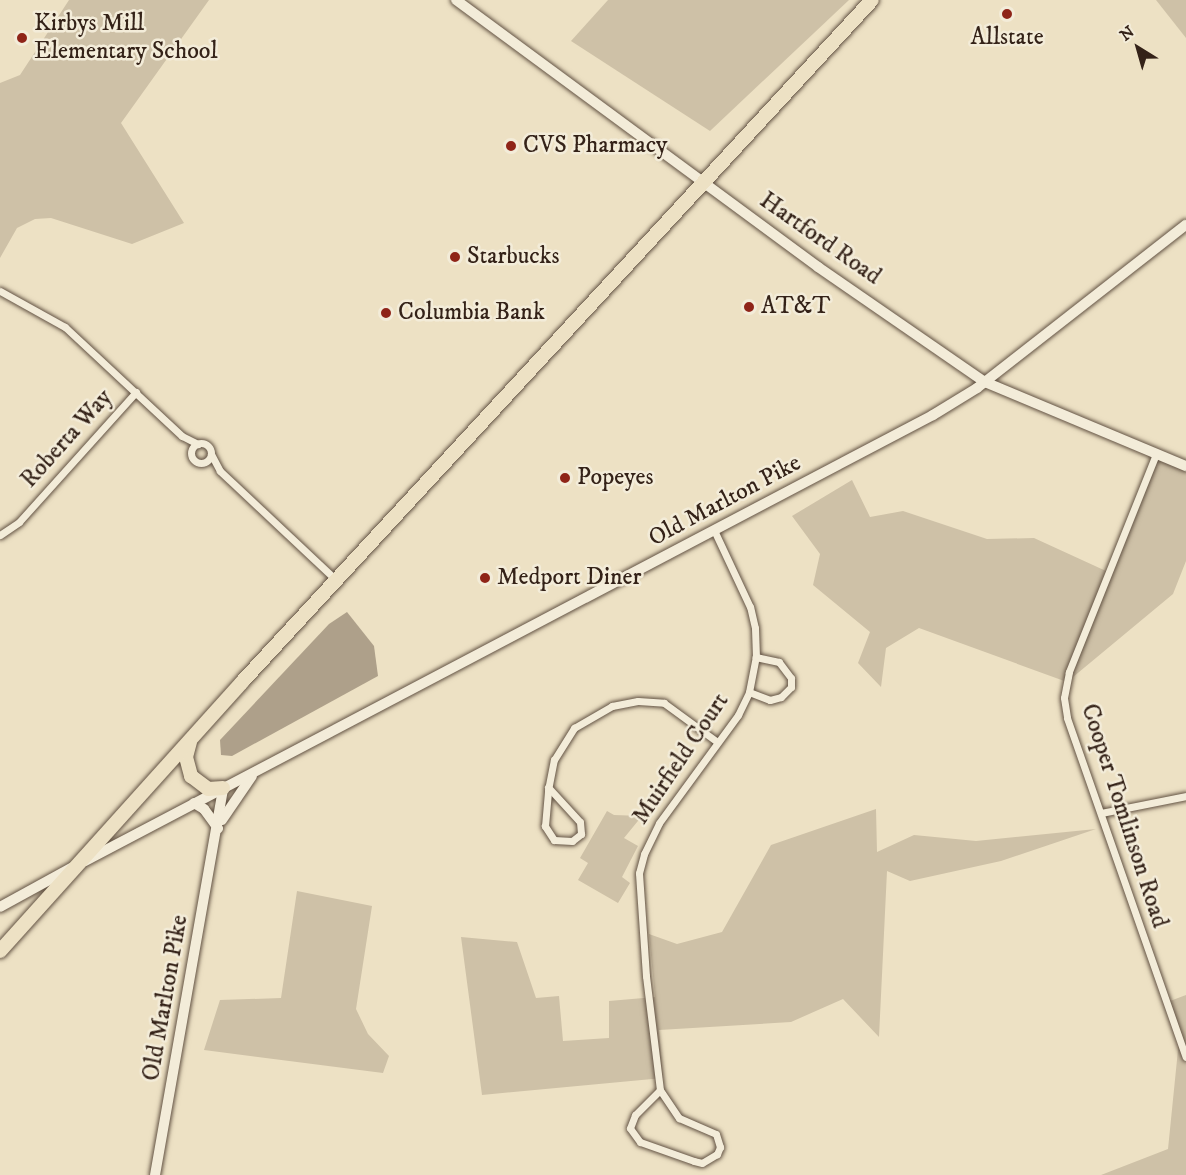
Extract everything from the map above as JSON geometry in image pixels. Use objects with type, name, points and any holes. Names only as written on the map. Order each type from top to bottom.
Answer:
[{"type":"highway","points":[[0,951],[74,866],[872,0]]},
{"type":"highway","points":[[193,738],[186,757],[191,776],[208,789],[223,788]]},
{"type":"street","name":"Hartford Road","points":[[456,0],[705,181],[818,267],[985,382],[1186,466]]},
{"type":"street","name":"Old Marlton Pike","points":[[0,907],[933,415],[985,382],[1186,225]]},
{"type":"street","points":[[0,291],[65,327],[182,436],[198,444],[206,445],[220,471]]},
{"type":"street","name":"Roberta Way","points":[[0,535],[19,522],[136,392]]},
{"type":"street","points":[[182,436],[194,460],[220,471],[337,581]]},
{"type":"street","points":[[191,453],[198,444]]},
{"type":"street","points":[[204,463],[211,454]]},
{"type":"street","name":"Cooper Tomlinson Road","points":[[1156,454],[1065,685],[1067,718],[1186,1057]]},
{"type":"street","name":"Muirfield Court","points":[[660,1090],[631,1122],[635,1137],[702,1163],[717,1154],[720,1147],[716,1134],[679,1118],[660,1090],[646,976],[639,873],[651,837],[716,741],[738,715],[749,692],[756,657],[750,607],[714,530]]},
{"type":"street","points":[[749,692],[770,700],[781,698],[791,687],[787,669],[779,662],[756,657]]},
{"type":"street","points":[[548,787],[580,822],[581,834],[572,841],[561,842],[549,835],[545,826],[548,787],[562,743],[583,721],[612,706],[638,701],[664,704],[716,741]]},
{"type":"street","points":[[218,829],[236,796],[261,768]]},
{"type":"street","points":[[218,829],[223,788]]},
{"type":"street","points":[[1101,813],[1186,796]]},
{"type":"street","points":[[194,803],[213,818],[218,829]]},
{"type":"street","name":"Old Marlton Pike","points":[[155,1175],[218,829]]},
{"type":"shaded area","points":[[69,0],[209,0],[121,123],[184,223],[132,244],[51,218],[35,219],[17,228],[0,258],[0,83],[20,75]]},
{"type":"shaded area","points":[[608,0],[849,0],[710,131],[571,41]]},
{"type":"shaded area","points":[[1156,0],[1186,0],[1186,38]]},
{"type":"shaded area","points":[[1159,458],[1186,470],[1186,561],[1173,594],[1067,682],[919,628],[886,648],[881,687],[858,663],[870,632],[813,585],[820,554],[792,516],[852,480],[870,517],[903,511],[987,539],[1034,538],[1106,571]]},
{"type":"shaded area","points":[[347,612],[374,646],[378,676],[232,756],[221,755],[220,740],[329,624]]},
{"type":"shaded area","points":[[876,809],[877,852],[914,835],[976,841],[1096,829],[1001,861],[910,881],[887,871],[879,1037],[843,999],[791,1022],[659,1030],[663,1078],[482,1095],[461,937],[517,942],[536,998],[559,996],[563,1041],[609,1038],[609,1001],[655,997],[649,934],[677,944],[722,932],[771,845]]},
{"type":"shaded area","points":[[607,811],[614,815],[642,816],[624,838],[638,846],[622,877],[630,883],[618,903],[578,880],[588,863],[580,858]]},
{"type":"shaded area","points":[[297,891],[372,906],[356,1009],[368,1034],[389,1056],[383,1073],[204,1050],[220,1000],[281,998]]},
{"type":"shaded area","points":[[1186,995],[1186,1175],[1101,1175],[1168,1149],[1180,1030],[1170,1001]]},
{"type":"place","name":"Allstate","points":[[1007,14]]},
{"type":"place","name":"Kirbys Mill Elementary School","points":[[22,38]]},
{"type":"place","name":"CVS Pharmacy","points":[[511,146]]},
{"type":"place","name":"Starbucks","points":[[455,257]]},
{"type":"place","name":"AT&T","points":[[749,307]]},
{"type":"place","name":"Columbia Bank","points":[[386,313]]},
{"type":"place","name":"Popeyes","points":[[565,478]]},
{"type":"place","name":"Medport Diner","points":[[485,578]]}]
